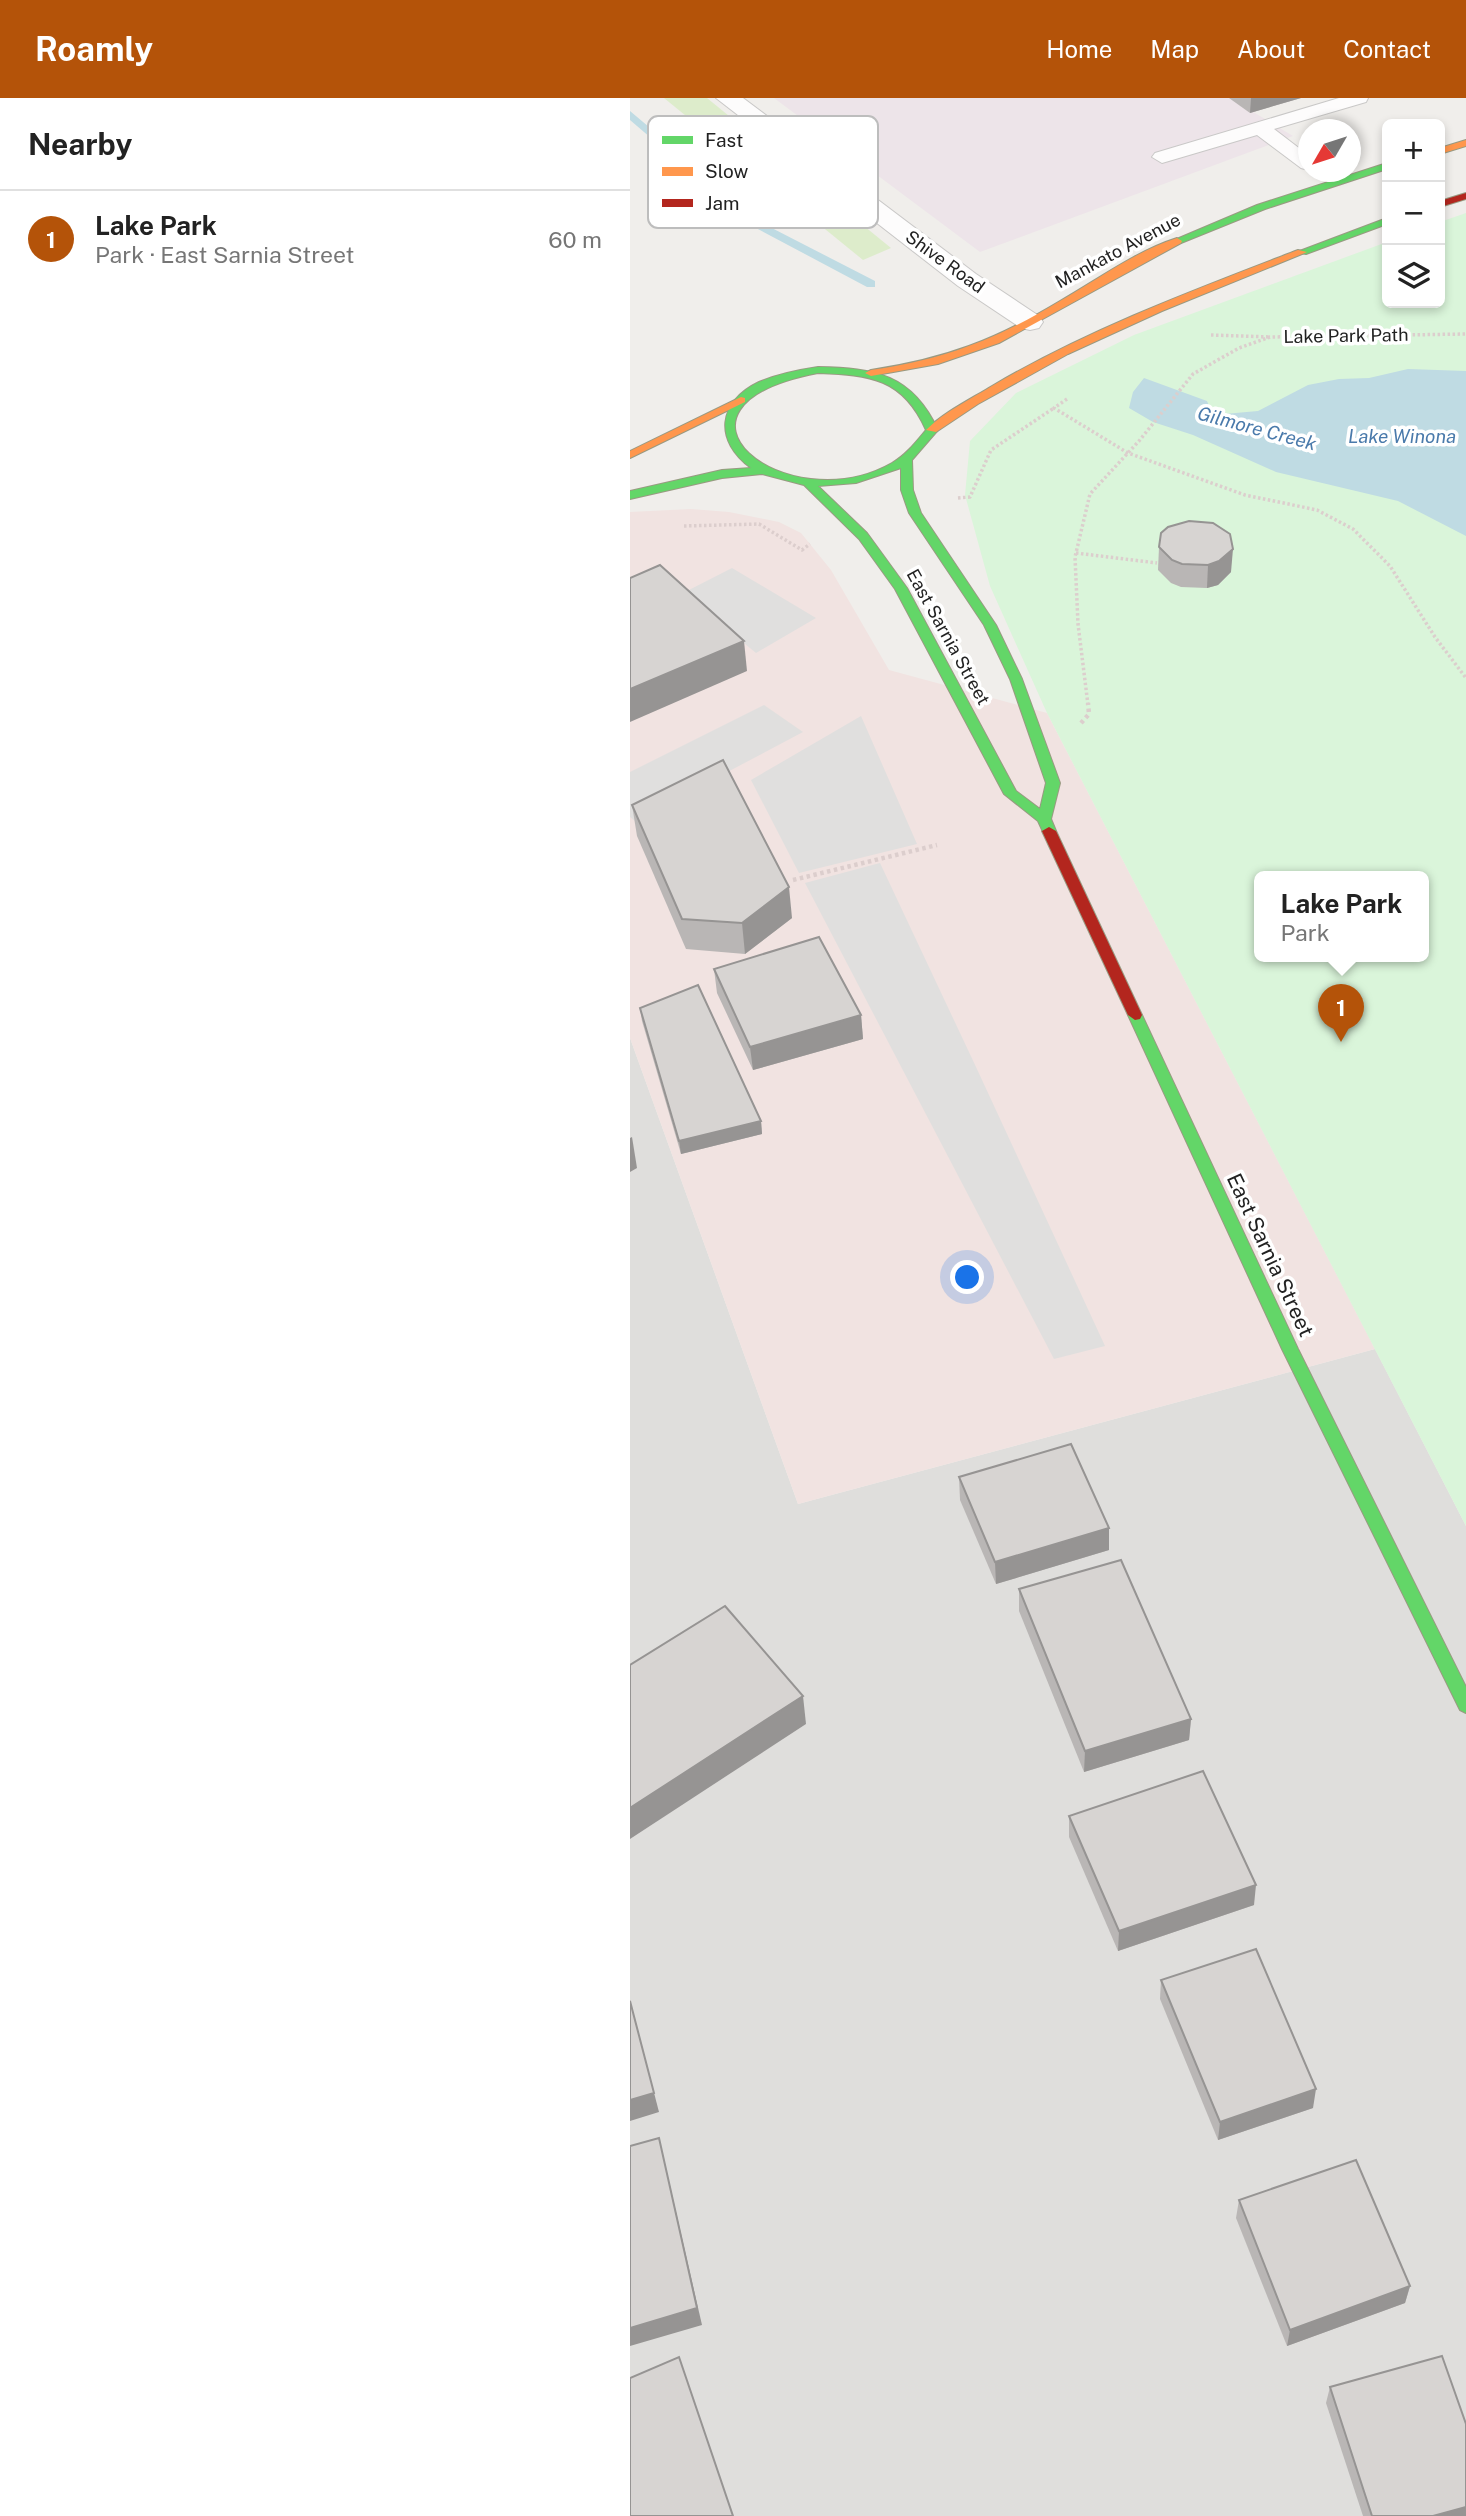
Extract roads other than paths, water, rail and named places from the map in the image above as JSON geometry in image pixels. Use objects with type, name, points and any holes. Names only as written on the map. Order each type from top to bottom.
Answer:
[{"type":"main road","points":[[1445,149],[1466,143]]},
{"type":"main road","name":"Mankato Avenue","points":[[1361,171],[1382,167]]},
{"type":"main road","name":"Mankato Avenue","points":[[630,454],[741,400],[771,381],[793,374],[831,370],[872,373],[934,362],[995,342],[1135,260],[1315,182]]},
{"type":"main road","points":[[1445,202],[1466,196]]},
{"type":"main road","points":[[741,400],[732,415],[730,436],[744,457],[765,470],[807,481],[861,479],[886,472],[906,461],[923,446],[932,430],[989,390],[1045,360],[1291,255],[1382,223]]},
{"type":"main road","name":"Mankato Avenue","points":[[872,373],[896,383],[916,396],[928,413],[932,430]]},
{"type":"main road","name":"East Sarnia Street","points":[[906,461],[907,490],[915,513],[990,625],[1016,679],[1054,783],[1044,819]]},
{"type":"main road","points":[[630,495],[722,474],[765,470]]},
{"type":"main road","name":"East Sarnia Street","points":[[807,481],[863,536],[901,587],[1011,794],[1044,819],[1290,1349],[1466,1705]]},
{"type":"street","name":"Shive Road","points":[[728,98],[752,116]]},
{"type":"street","name":"Shive Road","points":[[878,212],[967,280],[1030,322]]},
{"type":"lane","points":[[1162,157],[1359,98]]},
{"type":"lane","points":[[1260,128],[1298,156]]},
{"type":"water","name":"Lake Winona","points":[[1408,369],[1466,371],[1466,536],[1398,501],[1276,472],[1193,435],[1153,422],[1129,408],[1133,392],[1144,378],[1207,401],[1213,415],[1258,411],[1308,385],[1339,379],[1369,378]]},
{"type":"waterway","name":"Gilmore Creek","points":[[630,114],[648,130]]},
{"type":"waterway","name":"Gilmore Creek","points":[[764,228],[871,284]]},
{"type":"place","name":"Lake Park","points":[[1341,1042]]}]
